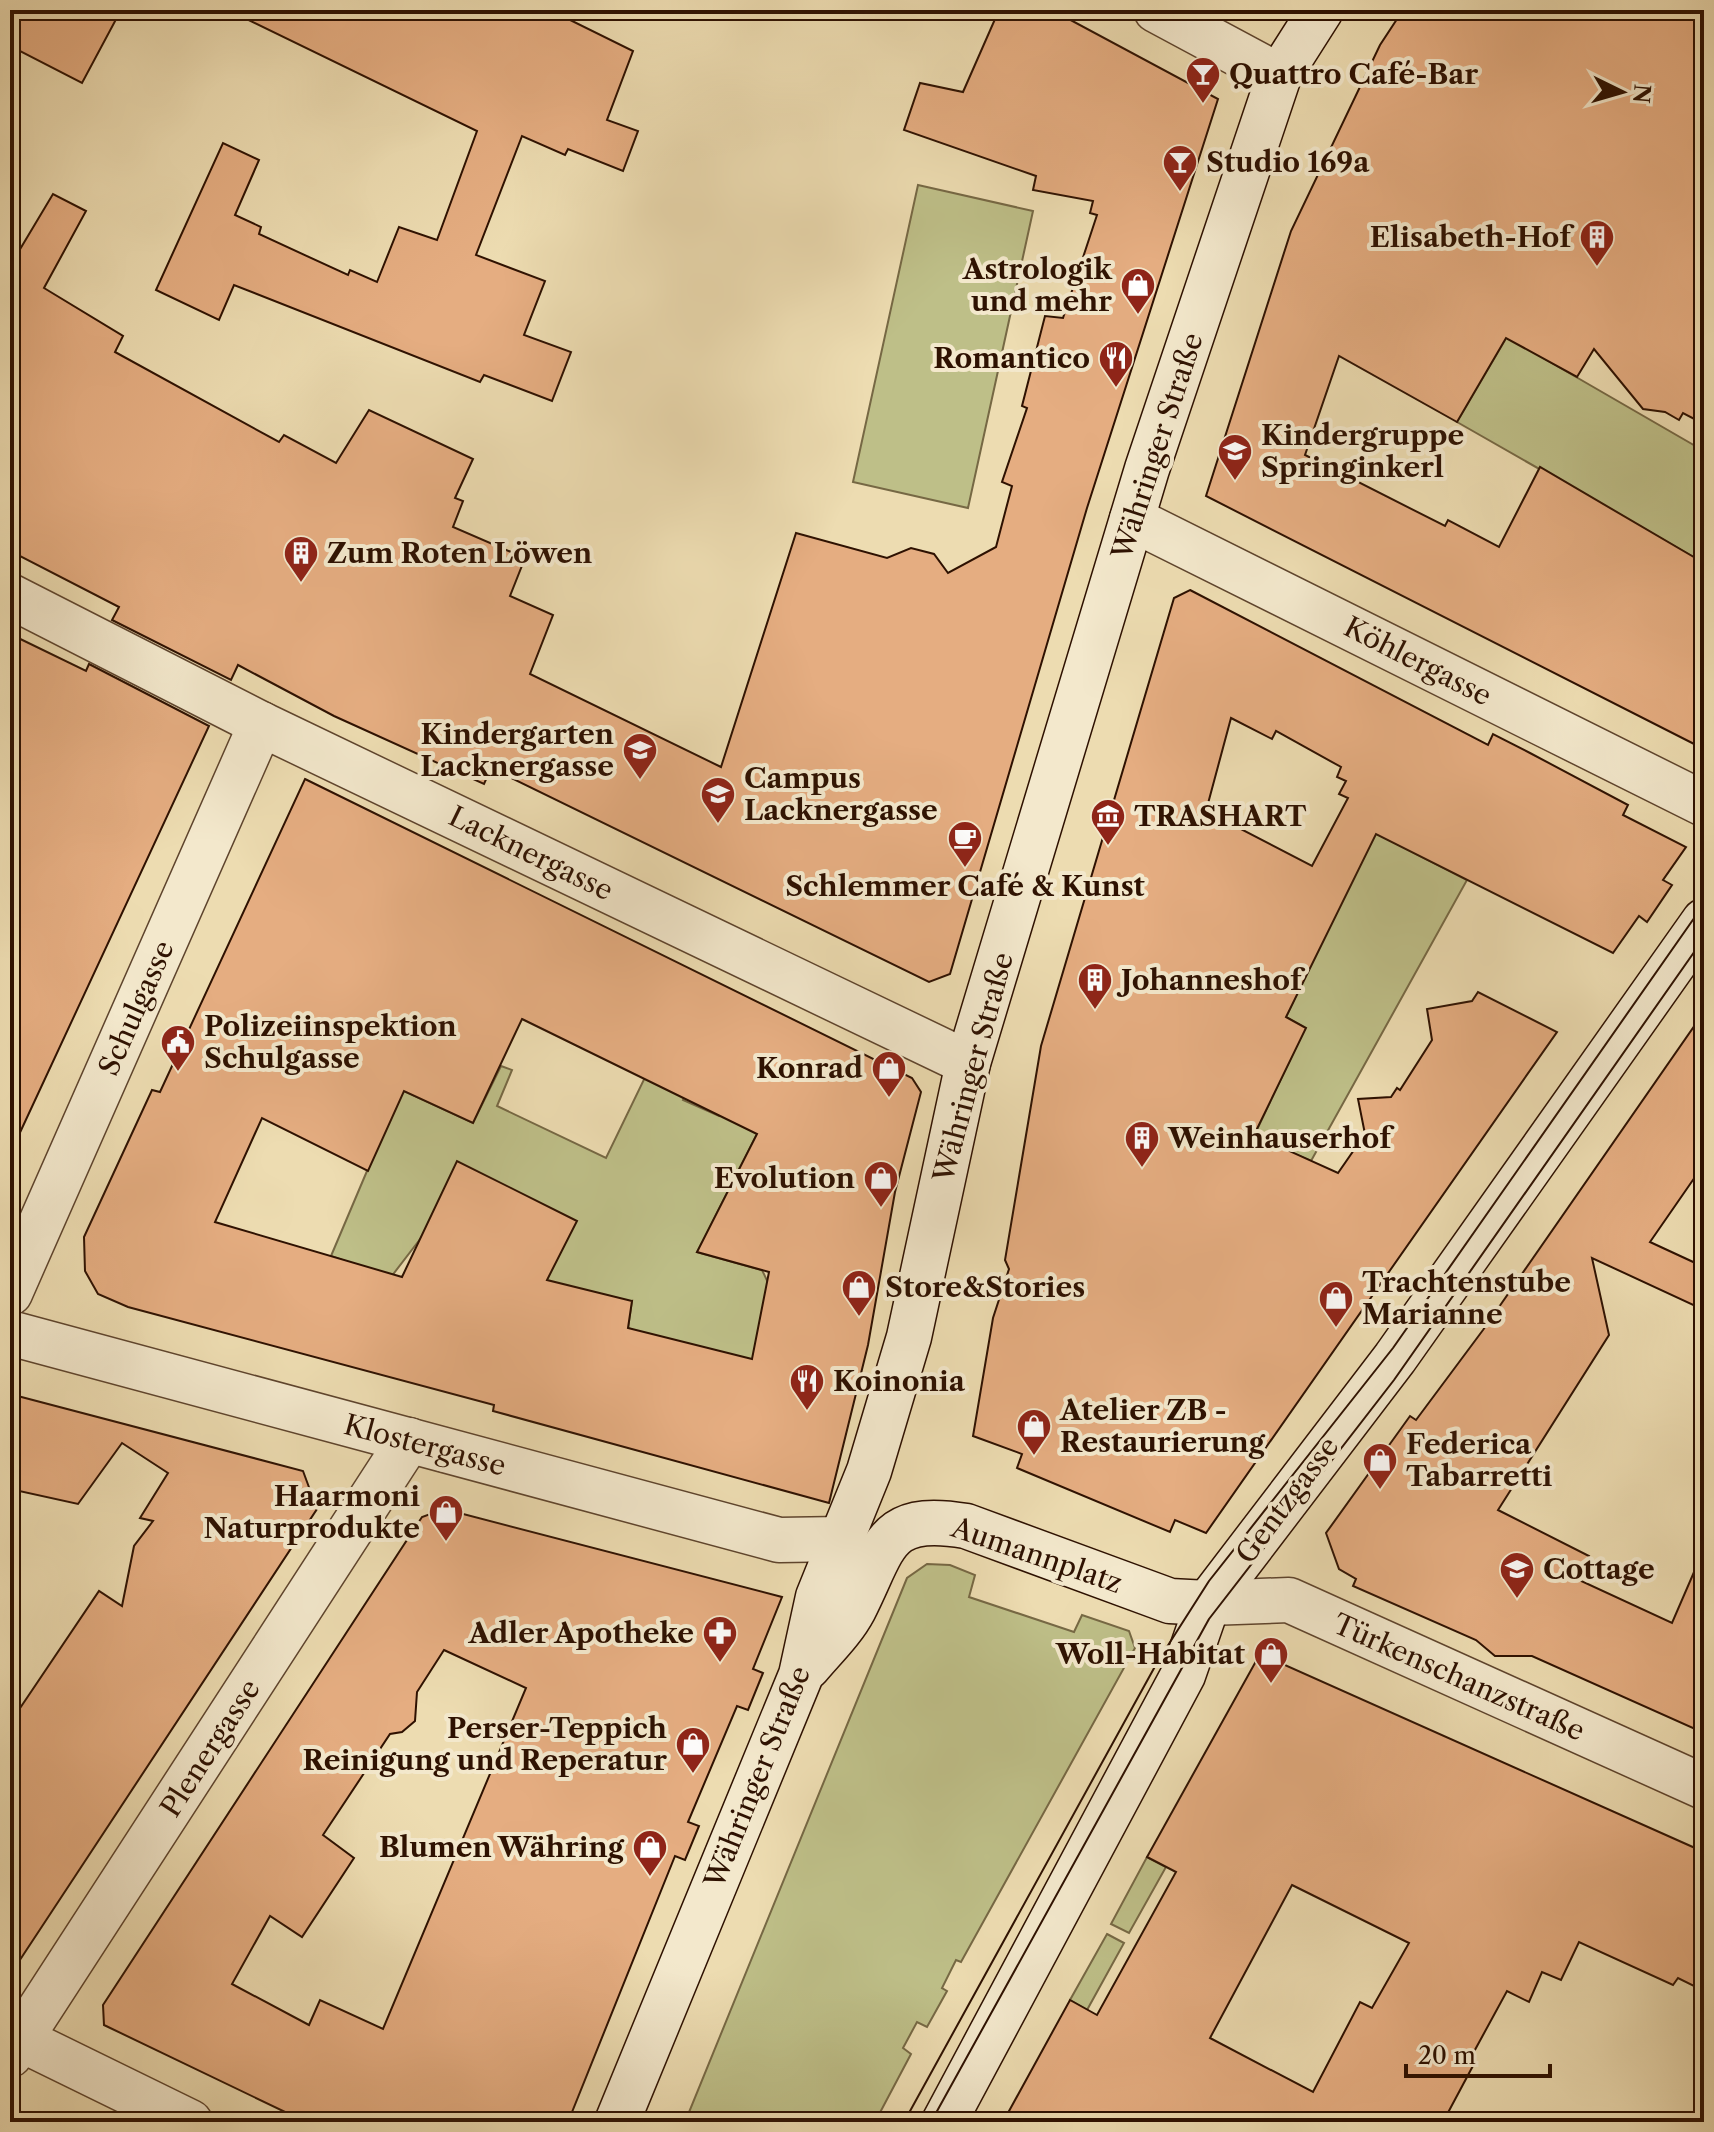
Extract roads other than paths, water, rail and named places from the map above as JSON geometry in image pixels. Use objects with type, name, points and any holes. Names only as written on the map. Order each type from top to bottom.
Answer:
[{"type":"street","points":[[1156,10],[1279,76]]},
{"type":"street","name":"Währinger Straße","points":[[617,2122],[801,1675],[818,1597],[869,1471],[909,1337],[968,1063],[1132,519],[1279,76],[1321,10]]},
{"type":"street","name":"Köhlergasse","points":[[1132,519],[1704,804]]},
{"type":"street","name":"Lacknergasse","points":[[10,596],[261,724],[968,1063]]},
{"type":"street","name":"Schulgasse","points":[[10,1293],[261,724]]},
{"type":"street","name":"Gentzgasse","points":[[944,2122],[1177,1688],[1208,1603],[1395,1358],[1704,921]]},
{"type":"street","name":"Klostergasse","points":[[10,1333],[779,1540],[842,1539]]},
{"type":"street","name":"Plenergasse","points":[[13,2042],[409,1440]]},
{"type":"street","name":"Aumannplatz","points":[[801,1675],[852,1612],[877,1557],[896,1532],[917,1522],[936,1521],[966,1526],[1170,1601],[1208,1603]]},
{"type":"street","name":"Türkenschanzstraße","points":[[1208,1603],[1289,1600],[1704,1787]]},
{"type":"street","points":[[13,2042],[190,2122]]},
{"type":"tram line","points":[[904,2122],[1158,1661],[1209,1581],[1393,1348],[1704,904]]},
{"type":"tram line","points":[[931,2122],[1209,1619],[1394,1380],[1704,938]]},
{"type":"place","name":"Quattro Café-Bar","points":[[1203,105]]},
{"type":"place","name":"Studio 169a","points":[[1180,193]]},
{"type":"place","name":"Elisabeth-Hof","points":[[1597,268]]},
{"type":"place","name":"Astrologik und mehr","points":[[1138,316]]},
{"type":"place","name":"Romantico","points":[[1116,389]]},
{"type":"place","name":"Kindergruppe Springinkerl","points":[[1235,482]]},
{"type":"place","name":"Zum Roten Löwen","points":[[301,584]]},
{"type":"place","name":"Kindergarten Lacknergasse","points":[[640,781]]},
{"type":"place","name":"Campus Lacknergasse","points":[[718,825]]},
{"type":"place","name":"TRASHART","points":[[1108,847]]},
{"type":"place","name":"Schlemmer Café & Kunst","points":[[965,869]]},
{"type":"place","name":"Johanneshof","points":[[1095,1011]]},
{"type":"place","name":"Polizeiinspektion Schulgasse","points":[[178,1073]]},
{"type":"place","name":"Konrad","points":[[889,1099]]},
{"type":"place","name":"Weinhauserhof","points":[[1142,1169]]},
{"type":"place","name":"Evolution","points":[[881,1209]]},
{"type":"place","name":"Store&Stories","points":[[859,1318]]},
{"type":"place","name":"Trachtenstube Marianne","points":[[1336,1329]]},
{"type":"place","name":"Koinonia","points":[[807,1412]]},
{"type":"place","name":"Atelier ZB - Restaurierung","points":[[1034,1457]]},
{"type":"place","name":"Federica Tabarretti","points":[[1380,1491]]},
{"type":"place","name":"Haarmoni Naturprodukte","points":[[446,1543]]},
{"type":"place","name":"Cottage","points":[[1517,1600]]},
{"type":"place","name":"Adler Apotheke","points":[[720,1664]]},
{"type":"place","name":"Woll-Habitat","points":[[1271,1685]]},
{"type":"place","name":"Perser-Teppich Reinigung und Reperatur","points":[[693,1775]]},
{"type":"place","name":"Blumen Währing","points":[[650,1878]]}]
